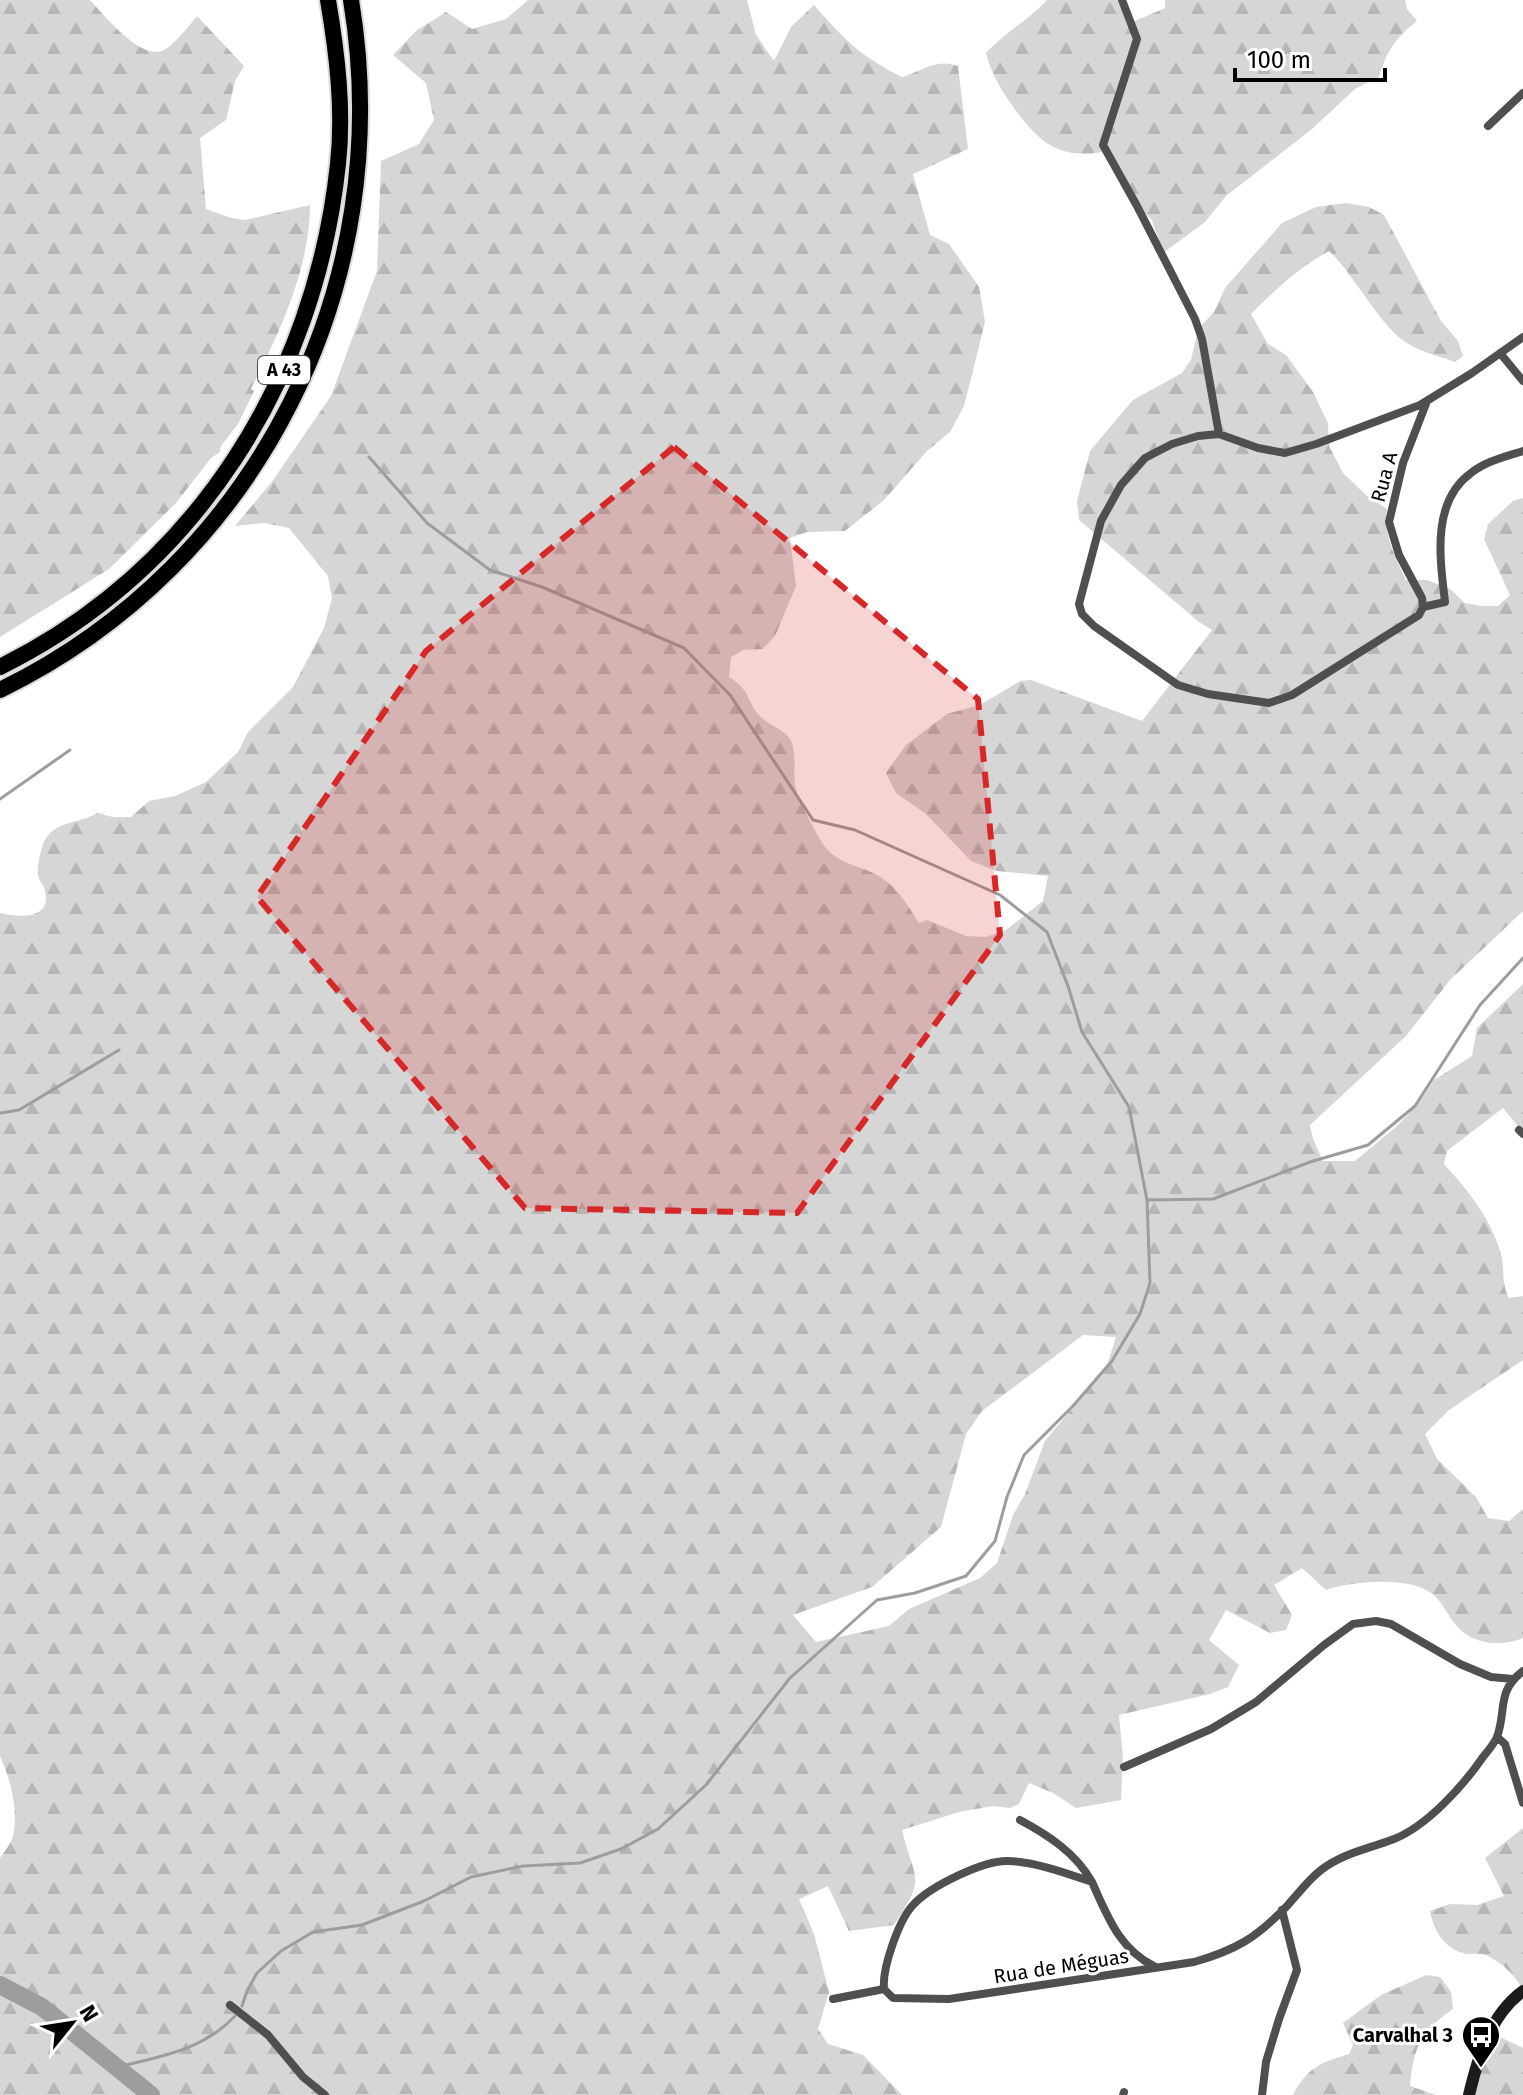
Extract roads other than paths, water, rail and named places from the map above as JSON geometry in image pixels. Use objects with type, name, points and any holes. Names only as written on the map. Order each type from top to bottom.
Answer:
[{"type":"highway","name":"A 43","points":[[0,667],[61,632],[128,582],[165,548],[217,485],[245,444],[281,379],[307,313],[324,252],[338,162],[340,115],[335,41],[328,0]]},
{"type":"highway","name":"A 43","points":[[0,690],[31,675],[124,611],[179,562],[235,496],[263,453],[298,387],[326,321],[345,258],[358,164],[357,37],[351,0]]},
{"type":"street","points":[[1122,0],[1137,39],[1103,145],[1195,319],[1202,339],[1219,434]]},
{"type":"street","points":[[1488,126],[1523,93]]},
{"type":"street","points":[[1523,337],[1428,400],[1377,422],[1285,453],[1258,448],[1219,434],[1198,436],[1172,444],[1145,458],[1121,485],[1101,521],[1079,604],[1082,614],[1094,626],[1178,685],[1208,694],[1269,703],[1292,695],[1419,615],[1423,607],[1445,602],[1440,537],[1452,493],[1469,474],[1492,461],[1523,451]]},
{"type":"street","points":[[1500,353],[1523,381]]},
{"type":"street","name":"Rua A","points":[[1423,607],[1422,598],[1399,555],[1389,522],[1403,463],[1428,400]]},
{"type":"street","points":[[1124,1767],[1211,1729],[1256,1702],[1353,1624],[1376,1621],[1391,1624],[1470,1668],[1491,1677],[1513,1679]]},
{"type":"street","points":[[1523,1671],[1504,1692],[1497,1737],[1505,1744],[1523,1803]]},
{"type":"street","name":"Rua de Méguas","points":[[833,1999],[884,1989],[893,1998],[949,1999],[1194,1962],[1228,1952],[1249,1940],[1319,1871],[1339,1858],[1394,1839],[1418,1827],[1482,1759],[1497,1737]]},
{"type":"street","points":[[1020,1820],[1084,1866],[1114,1930],[1127,1948],[1156,1968]]},
{"type":"street","points":[[884,1989],[883,1978],[888,1959],[913,1904],[960,1875],[1006,1861],[1070,1874],[1092,1882]]},
{"type":"street","points":[[1262,2095],[1270,2048],[1297,1970],[1282,1910]]},
{"type":"street","points":[[1469,2095],[1481,2049],[1511,1999],[1523,1991]]},
{"type":"street","points":[[230,2005],[268,2035],[303,2077],[325,2095]]},
{"type":"waterway","points":[[369,457],[427,523],[490,570],[542,587],[684,648],[730,695],[813,820],[855,830],[1000,895],[1047,932],[1082,1032],[1129,1107],[1147,1200]]},
{"type":"waterway","points":[[0,799],[70,750]]},
{"type":"waterway","points":[[242,2006],[257,1973],[281,1951],[313,1932],[362,1925],[424,1901],[471,1877],[523,1866],[580,1863],[621,1849],[658,1829],[706,1785],[790,1678],[877,1600],[915,1593],[966,1576],[995,1541],[1007,1497],[1024,1455],[1112,1361],[1140,1314],[1150,1283],[1147,1200],[1213,1199],[1310,1162],[1368,1145],[1415,1106],[1480,1005],[1523,958]]},
{"type":"waterway","points":[[0,1113],[19,1110],[119,1050]]},
{"type":"waterway","points":[[0,1985],[42,2007],[151,2095]]},
{"type":"waterway","points":[[118,2067],[196,2044],[223,2028],[235,2016]]},
{"type":"place","name":"Carvalhal 3","points":[[1481,2069]]}]
